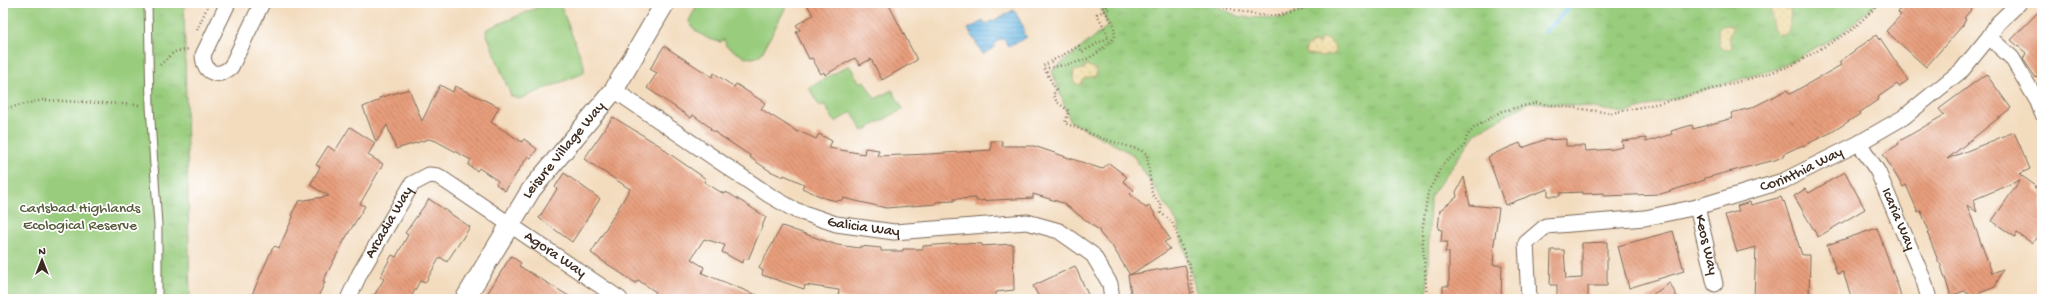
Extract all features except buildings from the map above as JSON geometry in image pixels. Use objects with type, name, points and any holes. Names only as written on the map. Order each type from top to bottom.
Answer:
[{"type":"street","points":[[228,3],[203,55],[204,63],[208,70],[216,74],[224,73],[231,67],[262,3]]},
{"type":"street","name":"Leisure Village Way","points":[[465,299],[509,225],[532,190],[614,90],[665,3]]},
{"type":"street","name":"Corinthia Way","points":[[1529,299],[1526,243],[1546,226],[1645,218],[1697,207],[1783,181],[1859,143],[1904,117],[1962,70],[1989,37],[1997,24],[2019,3]]},
{"type":"street","points":[[1989,37],[2012,58],[2038,102],[2042,113]]},
{"type":"street","name":"Galicia Way","points":[[614,90],[769,195],[794,210],[836,224],[894,232],[1027,222],[1059,231],[1093,255],[1110,284],[1112,299]]},
{"type":"street","name":"Icaria Way","points":[[1859,143],[1878,172],[1924,281],[1929,299]]},
{"type":"street","name":"Arcadia Way","points":[[348,299],[360,273],[412,184],[429,175],[438,176],[509,225]]},
{"type":"street","name":"Keos Way","points":[[1697,207],[1715,284]]},
{"type":"street","name":"Agora Way","points":[[509,225],[620,299]]},
{"type":"lane","points":[[148,3],[150,106],[158,225],[158,299]]},
{"type":"path","points":[[194,37],[209,3]]},
{"type":"path","points":[[1048,68],[1087,60],[1104,50],[1115,37],[1114,25],[1100,3]]},
{"type":"path","points":[[1104,3],[1109,9],[1097,14],[1110,37],[1082,52],[1079,46],[1043,66],[1056,90],[1053,95],[1057,102],[1069,110],[1065,123],[1104,139],[1140,150],[1147,154],[1152,194],[1161,205],[1161,213],[1172,222],[1190,268],[1194,299]]},
{"type":"path","points":[[1216,3],[1231,10],[1250,15],[1270,16],[1292,12],[1314,3]]},
{"type":"path","points":[[1427,299],[1422,232],[1428,192],[1442,164],[1464,147],[1467,136],[1474,128],[1502,111],[1536,103],[1612,113],[1665,102],[1763,76],[1791,66],[1829,44],[1852,29],[1880,3]]},
{"type":"path","points":[[150,74],[174,52],[188,50],[191,44]]},
{"type":"path","points":[[3,109],[43,100],[150,106]]},
{"type":"green space","name":"Carlsbad Highlands Ecological Reserve","points":[[3,3],[184,3],[190,299],[3,299]]},
{"type":"green space","name":"Carlsbad Highlands Ecological Reserve","points":[[3,3],[148,3],[158,299],[3,299]]},
{"type":"green space","points":[[548,3],[559,3],[584,65],[584,73],[519,99],[511,96],[486,32],[487,29]]},
{"type":"green space","points":[[698,3],[788,3],[762,53],[753,58],[749,58],[726,46],[724,39],[721,42],[712,40],[694,29],[689,21]]},
{"type":"green space","points":[[1099,3],[1210,3],[1240,17],[1283,18],[1320,3],[1877,3],[1839,35],[1779,68],[1625,113],[1580,106],[1529,102],[1476,133],[1430,197],[1427,299],[1198,299],[1177,222],[1132,154],[1070,121],[1052,71],[1108,26]]},
{"type":"green space","points":[[849,65],[860,83],[864,81],[875,99],[892,90],[903,109],[863,131],[852,112],[835,122],[824,104],[820,107],[809,88]]},
{"type":"sand","points":[[1778,5],[1787,7],[1791,12],[1789,29],[1786,34],[1778,34],[1773,29],[1771,10]]},
{"type":"sand","points":[[1729,25],[1733,28],[1729,36],[1732,46],[1730,49],[1724,50],[1719,46],[1718,31],[1721,26]]},
{"type":"sand","points":[[1320,39],[1328,39],[1335,47],[1335,54],[1320,57],[1307,54],[1305,51],[1307,46],[1314,42],[1319,44]]},
{"type":"sand","points":[[1086,65],[1096,69],[1096,76],[1085,78],[1080,85],[1074,83],[1073,71],[1084,69]]},
{"type":"water","points":[[1014,10],[1024,28],[1023,33],[1027,37],[1009,47],[1005,40],[1001,39],[994,44],[995,47],[983,54],[968,29],[983,21],[984,24],[987,24]]},
{"type":"waterway","points":[[1545,32],[1565,12],[1571,3]]}]
